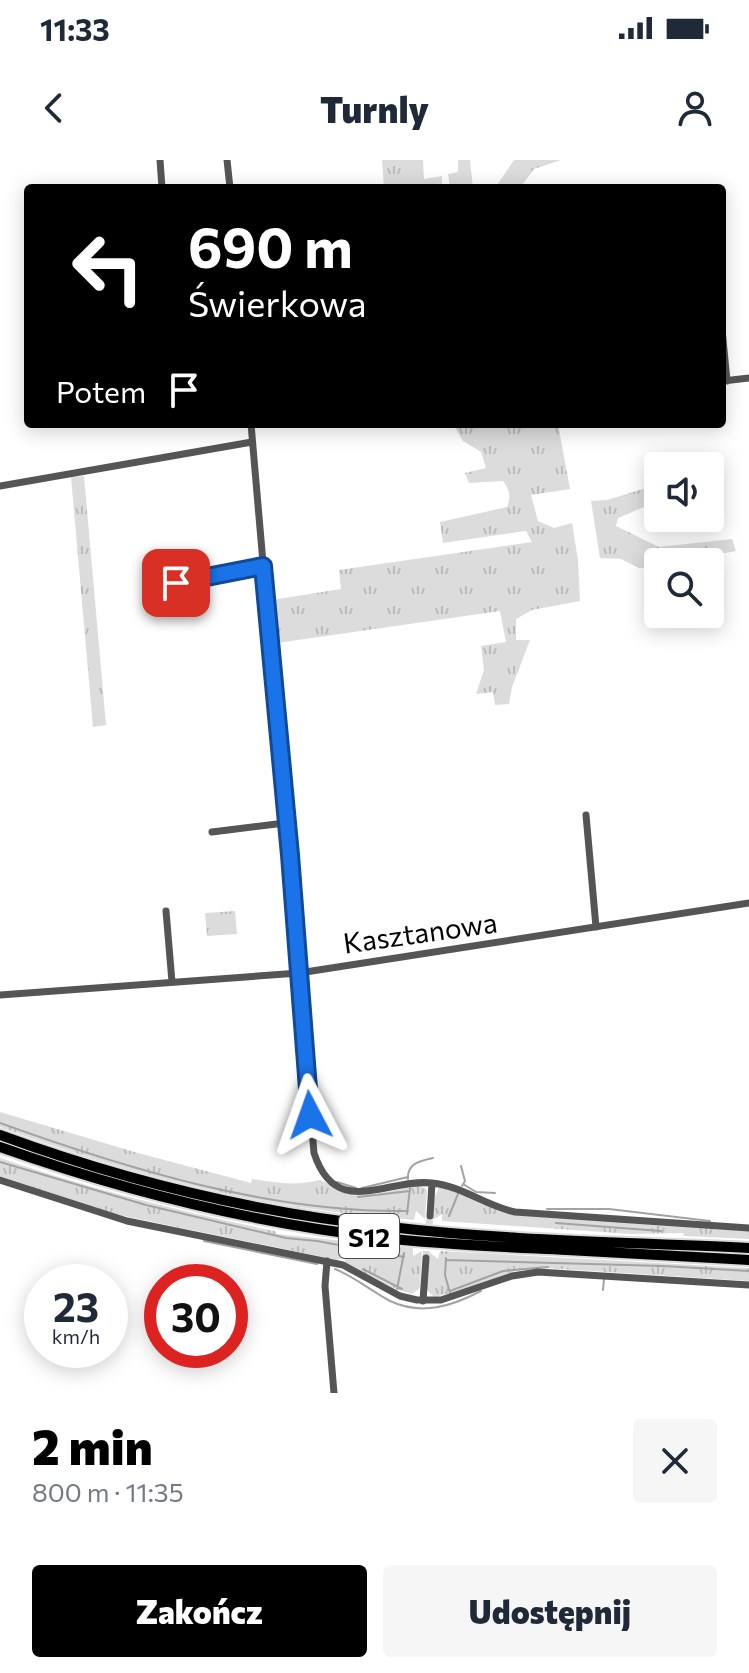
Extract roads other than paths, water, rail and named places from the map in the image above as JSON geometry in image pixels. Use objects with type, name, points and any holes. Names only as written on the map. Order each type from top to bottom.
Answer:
[{"type":"highway","name":"S12","points":[[0,1135],[96,1167],[170,1187],[259,1207],[371,1225],[448,1233],[749,1248]]},
{"type":"highway","name":"S12","points":[[0,1147],[70,1171],[157,1195],[246,1216],[342,1232],[437,1243],[749,1260]]},
{"type":"street","points":[[160,160],[162,184]]},
{"type":"street","points":[[227,160],[230,184]]},
{"type":"street","points":[[726,381],[749,378]]},
{"type":"street","points":[[251,428],[312,1141],[317,1165],[341,1189],[358,1193],[416,1182],[432,1183],[453,1187],[490,1205],[515,1212],[749,1228]]},
{"type":"street","points":[[0,486],[252,442]]},
{"type":"street","points":[[176,583],[263,566]]},
{"type":"street","points":[[586,815],[596,927]]},
{"type":"street","points":[[212,832],[285,823]]},
{"type":"street","name":"Kasztanowa","points":[[0,995],[299,973],[749,903]]},
{"type":"street","points":[[166,911],[172,982]]},
{"type":"street","points":[[0,1180],[127,1221],[327,1261],[351,1268],[400,1296],[423,1301],[441,1300],[512,1276],[538,1272],[749,1285]]},
{"type":"street","points":[[430,1216],[432,1183]]},
{"type":"street","points":[[423,1301],[426,1258]]},
{"type":"street","points":[[327,1261],[325,1286],[334,1393]]},
{"type":"waterway","points":[[0,1123],[149,1172],[200,1185],[304,1205],[408,1211]]},
{"type":"waterway","points":[[408,1179],[412,1166],[433,1158]]},
{"type":"waterway","points":[[0,1162],[146,1205],[286,1238],[404,1257]]},
{"type":"waterway","points":[[461,1166],[465,1181],[462,1186]]},
{"type":"waterway","points":[[362,1188],[408,1177]]},
{"type":"waterway","points":[[337,1182],[356,1188]]},
{"type":"waterway","points":[[463,1184],[476,1192],[495,1193]]},
{"type":"waterway","points":[[407,1214],[410,1188]]},
{"type":"waterway","points":[[358,1197],[410,1191]]},
{"type":"waterway","points":[[449,1216],[458,1194]]},
{"type":"waterway","points":[[547,1209],[609,1209],[710,1221]]},
{"type":"waterway","points":[[556,1223],[661,1231]]},
{"type":"waterway","points":[[204,1241],[317,1264]]},
{"type":"waterway","points":[[397,1289],[404,1253]]},
{"type":"waterway","points":[[446,1258],[445,1275],[450,1293]]},
{"type":"waterway","points":[[446,1260],[749,1271]]},
{"type":"waterway","points":[[450,1291],[503,1271],[548,1267]]},
{"type":"waterway","points":[[335,1269],[390,1301],[414,1308],[448,1305],[481,1291]]},
{"type":"waterway","points":[[363,1269],[402,1289]]},
{"type":"waterway","points":[[603,1290],[604,1279]]},
{"type":"tunnel","points":[[426,1258],[430,1216]]}]
